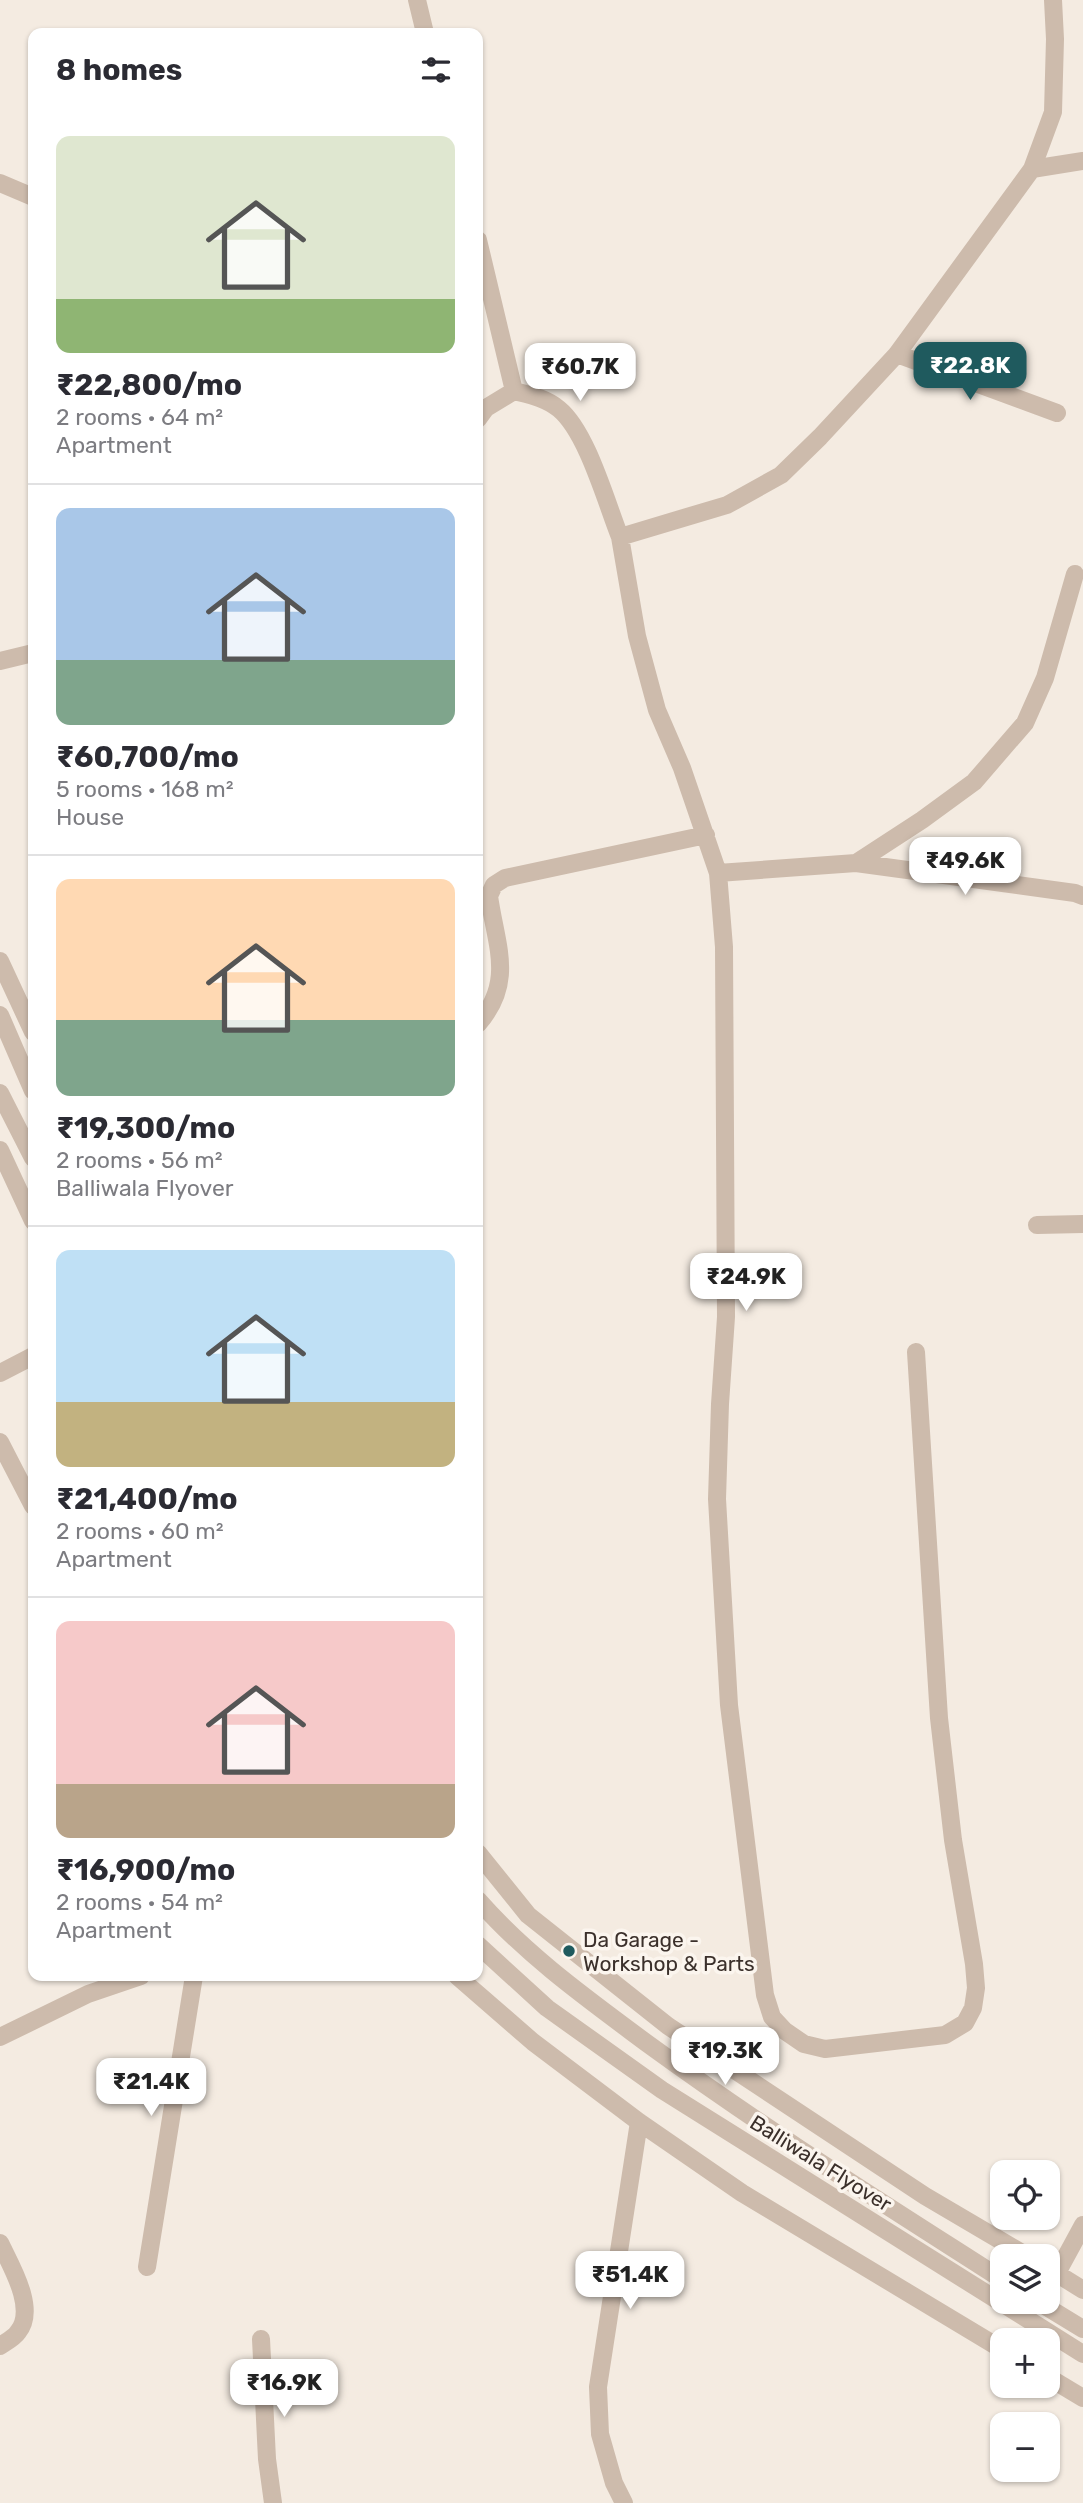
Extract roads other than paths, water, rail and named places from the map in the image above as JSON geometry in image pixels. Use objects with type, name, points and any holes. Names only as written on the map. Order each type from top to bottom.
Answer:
[{"type":"street","points":[[417,0],[424,28]]},
{"type":"street","points":[[620,537],[727,505],[781,475],[897,354],[1032,169],[1053,112],[1053,0]]},
{"type":"street","points":[[1032,169],[1083,161]]},
{"type":"street","points":[[0,183],[28,195]]},
{"type":"street","points":[[483,261],[514,391]]},
{"type":"street","points":[[897,354],[1057,413]]},
{"type":"street","points":[[483,412],[514,391],[538,396],[560,410],[580,434],[620,537],[637,636],[657,710],[682,768],[718,873],[724,947],[726,1317],[717,1499],[729,1705],[765,1995],[772,2017],[785,2031],[804,2044],[825,2049],[945,2035],[965,2023],[972,2008],[976,1988],[953,1840],[939,1718],[916,1352]]},
{"type":"street","points":[[856,863],[974,782],[1026,723],[1045,678],[1074,574]]},
{"type":"street","points":[[0,661],[28,654]]},
{"type":"street","points":[[483,1018],[499,992],[501,971],[489,896],[494,884],[505,878],[706,835]]},
{"type":"street","points":[[718,873],[856,863],[1075,893],[1083,897]]},
{"type":"street","points":[[0,961],[28,1021]]},
{"type":"street","points":[[0,1015],[28,1079]]},
{"type":"street","points":[[0,1093],[28,1148]]},
{"type":"street","points":[[0,1150],[28,1210]]},
{"type":"street","points":[[1037,1225],[1083,1224]]},
{"type":"street","points":[[0,1373],[28,1359]]},
{"type":"street","points":[[0,1442],[28,1496]]},
{"type":"street","points":[[483,1859],[528,1915],[668,2026],[925,2196],[1007,2244]]},
{"type":"street","name":"Balliwala Flyover","points":[[483,1906],[499,1925],[555,1973],[722,2097],[990,2272]]},
{"type":"street","name":"Balliwala Flyover","points":[[483,1950],[547,2008],[662,2090],[1083,2354]]},
{"type":"street","points":[[0,2037],[88,1994],[126,1981]]},
{"type":"street","points":[[147,2267],[193,1981]]},
{"type":"street","points":[[463,1981],[533,2042],[639,2122],[742,2193],[990,2342]]},
{"type":"street","points":[[624,2503],[614,2483],[600,2434],[598,2387],[639,2122]]},
{"type":"street","points":[[1060,2259],[1083,2225]]},
{"type":"street","points":[[0,2243],[24,2300],[25,2319],[18,2333],[0,2346]]},
{"type":"street","points":[[1060,2276],[1083,2290]]},
{"type":"street","points":[[1058,2314],[1083,2329]]},
{"type":"street","points":[[261,2339],[267,2459],[273,2503]]},
{"type":"street","points":[[1060,2384],[1083,2398]]},
{"type":"place","name":"Da Garage - Workshop & Parts","points":[[569,1951]]}]
